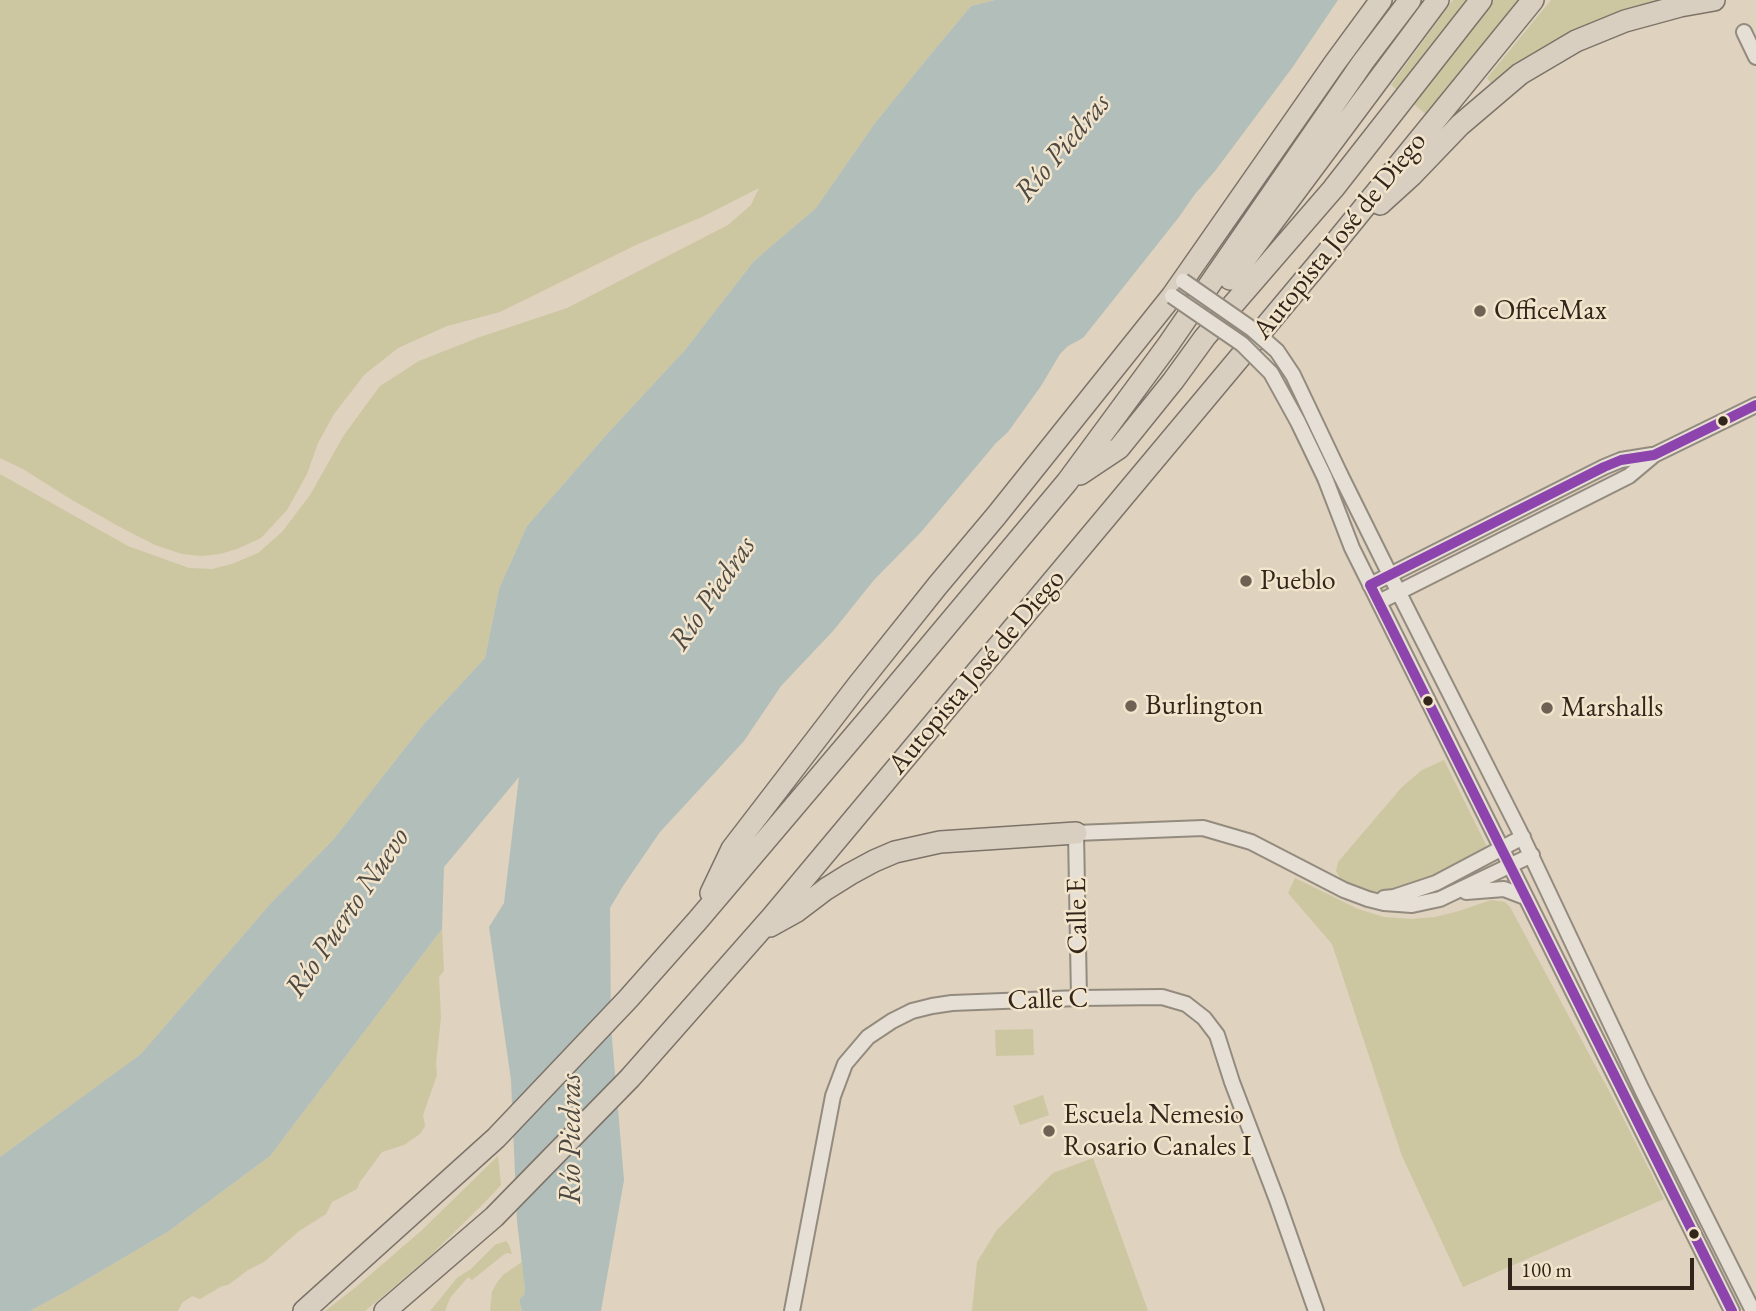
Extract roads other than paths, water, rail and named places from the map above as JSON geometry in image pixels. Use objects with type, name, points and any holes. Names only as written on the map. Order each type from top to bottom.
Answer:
[{"type":"highway","points":[[698,920],[732,849],[938,584],[1178,288],[1381,0]]},
{"type":"highway","name":"Autopista José de Diego","points":[[304,1311],[496,1138],[628,999],[698,920],[1067,482],[1168,345],[1363,62],[1410,0]]},
{"type":"highway","points":[[1168,345],[1226,284],[1438,0]]},
{"type":"highway","points":[[1067,482],[1119,448],[1205,337],[1333,189],[1481,0]]},
{"type":"highway","name":"Autopista José de Diego","points":[[386,1311],[494,1217],[630,1078],[759,932],[1327,253],[1533,0]]},
{"type":"highway","points":[[1327,253],[1412,175],[1460,125],[1520,74],[1576,41],[1625,22],[1680,6],[1714,0]]},
{"type":"highway","points":[[759,932],[797,911],[850,874],[895,852],[940,842],[1076,833]]},
{"type":"street","points":[[1744,32],[1756,57]]},
{"type":"street","points":[[1178,288],[1252,329],[1277,351],[1293,375],[1523,837],[1642,1090],[1753,1311]]},
{"type":"street","points":[[1178,288],[1271,373],[1298,422],[1370,585],[1732,1311]]},
{"type":"street","points":[[1379,602],[1529,524],[1629,476],[1654,455],[1756,405]]},
{"type":"street","points":[[1370,585],[1604,467],[1621,460],[1654,455]]},
{"type":"street","points":[[1076,833],[1203,828],[1251,842],[1368,900],[1412,905],[1440,899],[1531,855]]},
{"type":"street","name":"Calle E","points":[[1076,833],[1079,998]]},
{"type":"street","points":[[1368,900],[1394,897],[1436,883],[1523,837]]},
{"type":"street","points":[[1448,895],[1497,888],[1525,897]]},
{"type":"street","name":"Calle C","points":[[792,1311],[833,1096],[845,1064],[868,1037],[912,1011],[952,1003],[1162,997],[1186,1004],[1204,1018],[1217,1035],[1316,1311]]},
{"type":"water","points":[[995,0],[1338,0],[1292,68],[1215,171],[1083,338],[1060,354],[1008,432],[922,531],[874,580],[833,631],[781,686],[744,741],[660,832],[610,908],[611,1027],[624,1180],[601,1311],[522,1311],[519,1300],[525,1290],[517,1221],[511,1080],[489,927],[504,903],[519,777],[444,867],[442,929],[270,1156],[169,1231],[67,1291],[30,1311],[0,1311],[0,1157],[141,1054],[271,903],[333,840],[424,724],[485,658],[499,589],[527,526],[685,350],[754,261],[816,208],[875,123],[971,6]]},
{"type":"place","name":"OfficeMax","points":[[1480,311]]},
{"type":"place","name":"Pueblo","points":[[1246,581]]},
{"type":"place","name":"Burlington","points":[[1131,706]]},
{"type":"place","name":"Marshalls","points":[[1547,708]]},
{"type":"place","name":"Escuela Nemesio Rosario Canales I","points":[[1049,1131]]},
{"type":"water label","name":"Río Piedras","points":[[1063,148]]},
{"type":"water label","name":"Río Piedras","points":[[713,594]]},
{"type":"water label","name":"Río Puerto Nuevo","points":[[348,913]]},
{"type":"water label","name":"Río Piedras","points":[[572,1139]]}]
